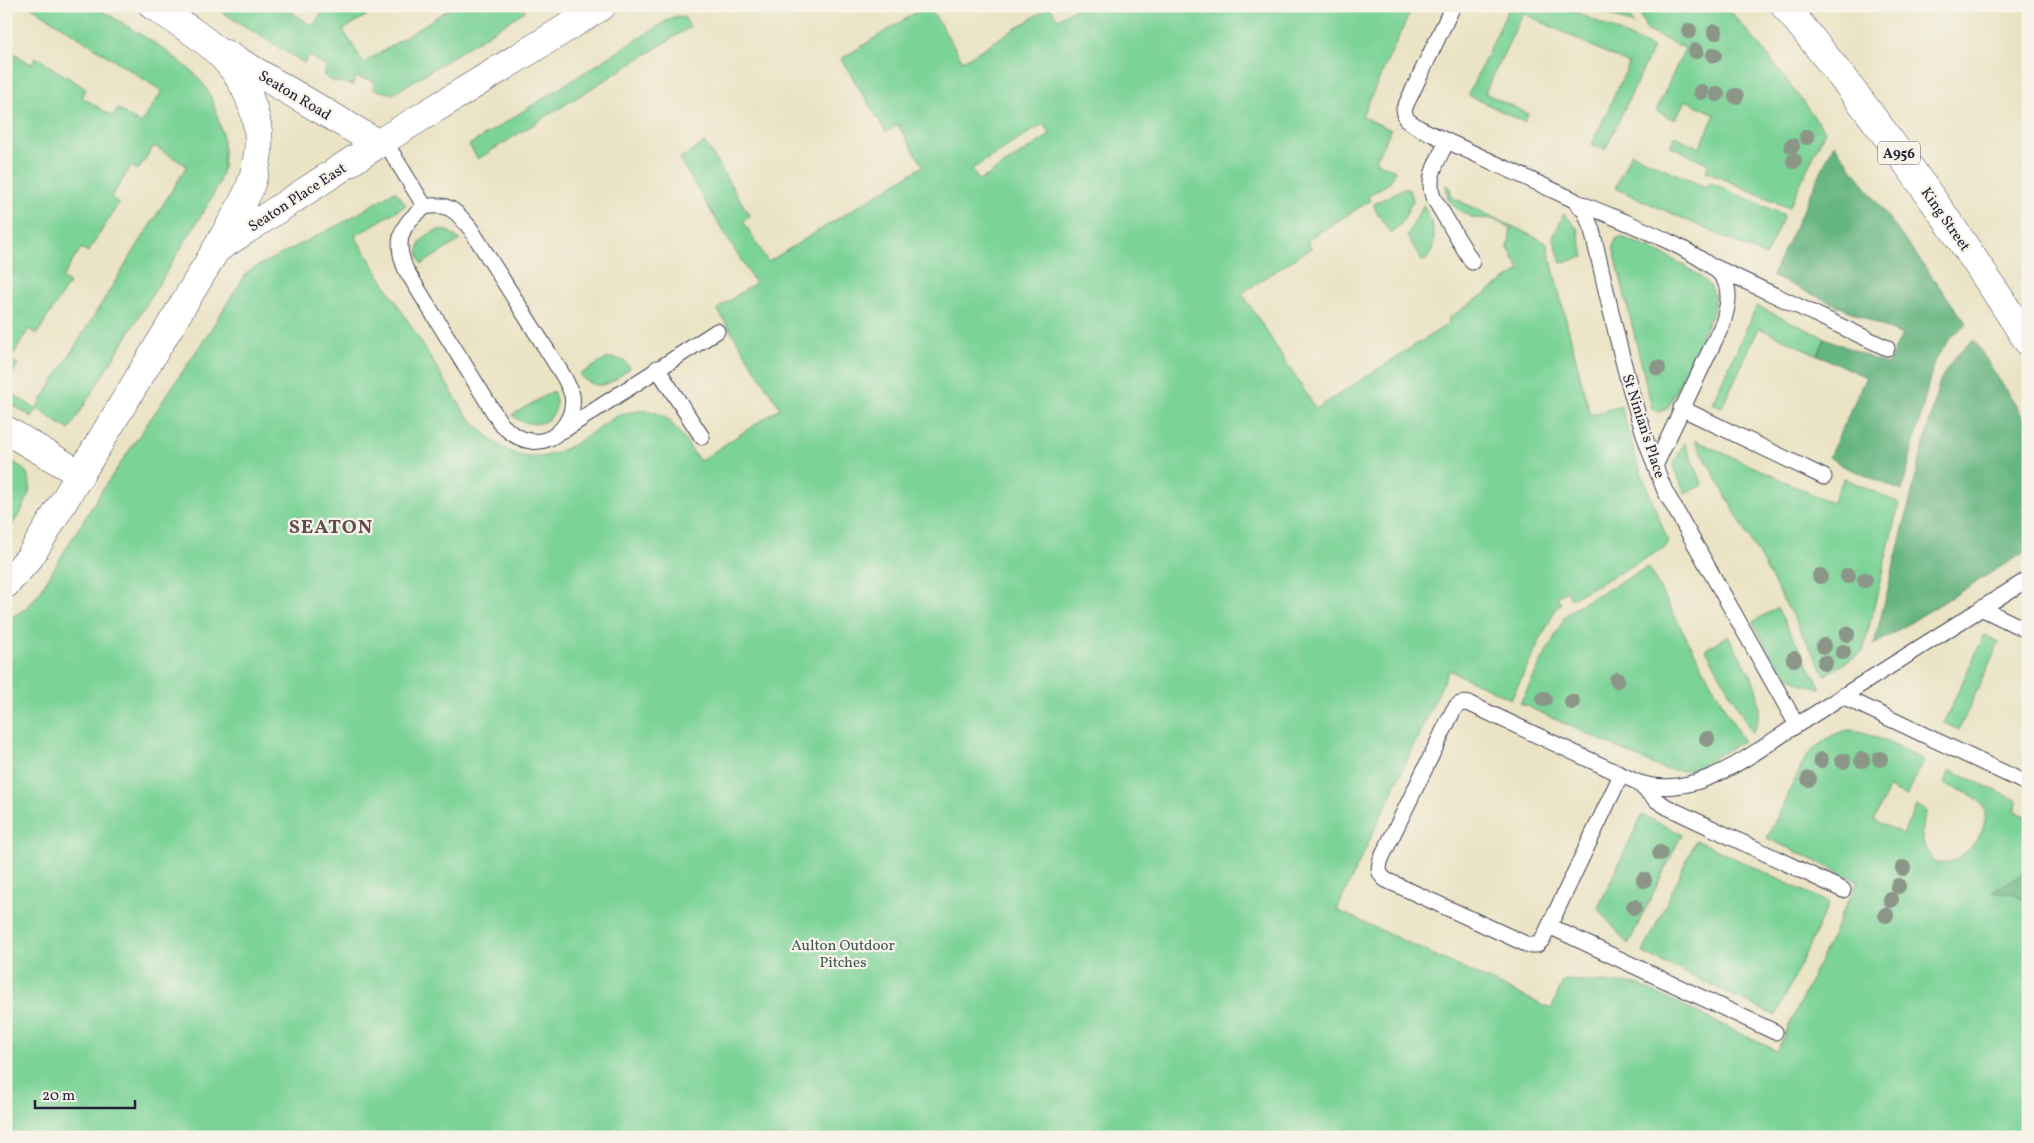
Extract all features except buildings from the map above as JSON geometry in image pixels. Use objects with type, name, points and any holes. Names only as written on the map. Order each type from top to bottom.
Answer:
[{"type":"street","name":"Seaton Road","points":[[153,6],[212,45],[382,142]]},
{"type":"street","name":"Seaton Place East","points":[[6,584],[30,557],[216,250],[382,142],[602,6]]},
{"type":"street","name":"King Street","points":[[1785,6],[1877,121],[1974,259],[2028,342]]},
{"type":"street","name":"Seaton Road","points":[[212,45],[236,72],[245,88],[257,125],[258,148],[256,169],[249,189],[216,250]]},
{"type":"street","points":[[6,430],[80,474]]},
{"type":"lane","name":"St Ninian's Place","points":[[1453,6],[1404,109],[1406,119],[1411,124],[1574,200],[1585,212],[1589,219],[1637,412],[1665,491],[1797,725]]},
{"type":"lane","points":[[1447,141],[1430,180],[1430,187],[1433,197],[1472,262]]},
{"type":"lane","points":[[382,142],[426,207]]},
{"type":"lane","points":[[1574,200],[1689,251],[1709,264],[1887,348]]},
{"type":"lane","points":[[554,436],[568,421],[572,406],[570,390],[564,377],[455,211],[446,206],[436,205],[426,207],[414,214],[406,224],[399,245],[406,270],[502,424],[514,435],[536,442],[554,436],[717,331]]},
{"type":"lane","points":[[1655,466],[1728,306],[1729,297],[1724,280],[1709,264]]},
{"type":"lane","points":[[657,368],[702,437]]},
{"type":"lane","points":[[1681,408],[1824,477]]},
{"type":"lane","points":[[1620,774],[1549,926],[1537,945],[1528,945],[1386,880],[1379,871],[1381,859],[1458,704],[1464,702],[1470,704],[1620,774],[1637,782],[1651,787],[1672,786],[1712,777],[2028,579]]},
{"type":"lane","points":[[1981,608],[2028,630]]},
{"type":"lane","points":[[1842,696],[2028,784]]},
{"type":"lane","points":[[1637,782],[1656,800],[1667,807],[1843,890]]},
{"type":"lane","points":[[1549,926],[1775,1032]]},
{"type":"green space","points":[[30,6],[95,6],[164,49],[194,73],[204,85],[212,99],[222,133],[224,152],[223,169],[210,201],[69,430],[37,409],[32,417],[6,401],[6,390],[36,409],[187,166],[154,146],[138,170],[131,166],[111,198],[119,203],[88,252],[81,248],[62,278],[69,283],[37,334],[29,329],[10,360],[18,365],[6,383],[6,48],[31,64],[36,57],[86,89],[82,97],[112,116],[118,109],[141,124],[162,91]]},
{"type":"green space","points":[[212,6],[282,6],[313,26],[326,6],[365,6],[363,8],[367,15],[343,30],[364,63],[454,6],[524,6],[525,11],[393,94],[373,89],[374,81],[355,77],[353,85],[332,81],[323,75],[327,67],[309,56],[304,63]]},
{"type":"green space","name":"Aulton Outdoor Pitches","points":[[926,6],[929,6],[963,61],[1050,7],[1058,19],[1079,6],[1413,6],[1362,116],[1391,130],[1375,161],[1396,171],[1389,183],[1368,196],[1370,201],[1307,240],[1311,248],[1242,293],[1316,409],[1448,324],[1449,318],[1520,270],[1508,248],[1511,228],[1492,219],[1473,218],[1458,210],[1448,199],[1446,185],[1450,187],[1451,197],[1545,242],[1590,415],[1621,406],[1637,462],[1668,541],[1664,548],[1571,599],[1567,591],[1557,596],[1561,604],[1556,608],[1511,699],[1449,670],[1337,910],[1551,1009],[1564,980],[1637,984],[1777,1051],[1858,881],[1767,838],[1810,752],[1833,735],[1852,730],[1859,731],[1888,742],[1924,760],[1907,796],[1889,788],[1874,820],[1903,834],[1916,806],[1927,811],[1922,825],[1922,838],[1927,850],[1936,863],[1946,863],[1966,852],[1981,833],[1985,822],[1985,812],[1978,800],[1944,784],[1950,770],[2018,801],[2014,811],[2028,817],[2028,1137],[6,1137],[6,621],[28,607],[39,593],[99,495],[204,340],[245,275],[252,269],[346,221],[395,191],[406,205],[355,236],[465,413],[486,434],[506,450],[523,456],[539,457],[554,454],[569,447],[615,417],[632,412],[646,411],[658,413],[667,419],[700,461],[780,408],[717,309],[755,283],[679,159],[705,143],[750,216],[743,221],[768,262],[923,166],[898,125],[886,132],[841,59]],"holes":[[[1043,124],[1050,135],[979,181],[972,169]]]},
{"type":"green space","points":[[1510,6],[1564,6],[1653,48],[1605,150],[1592,144],[1629,64],[1523,13],[1485,93],[1528,114],[1524,122],[1468,95]]},
{"type":"green space","points":[[1591,6],[1626,6],[1633,25]]},
{"type":"green space","points":[[1637,6],[1726,6],[1768,56],[1825,131],[1789,208],[1706,171],[1709,164],[1670,146],[1675,136],[1700,148],[1715,114],[1685,100],[1675,120],[1656,111],[1685,48],[1647,31]]},
{"type":"green space","points":[[673,17],[684,17],[690,27],[478,159],[469,145]]},
{"type":"green space","points":[[1834,144],[1967,324],[1952,336],[1934,361],[1902,491],[1843,466],[1829,457],[1866,377],[1818,355],[1825,338],[1887,365],[1902,335],[1772,276]]},
{"type":"green space","points":[[1631,153],[1707,188],[1709,182],[1784,215],[1766,256],[1615,188]]},
{"type":"green space","points":[[1404,188],[1409,190],[1413,199],[1412,203],[1400,225],[1390,233],[1374,204]]},
{"type":"green space","points":[[1423,205],[1430,218],[1434,240],[1433,247],[1426,260],[1422,261],[1407,236]]},
{"type":"green space","points":[[1564,214],[1577,228],[1584,257],[1561,263],[1553,237]]},
{"type":"green space","points":[[438,230],[448,231],[460,240],[422,264],[418,252],[421,242],[427,235]]},
{"type":"green space","points":[[1621,237],[1656,251],[1696,273],[1706,281],[1714,294],[1713,312],[1670,403],[1667,409],[1658,412],[1652,408],[1613,246],[1617,238]]},
{"type":"green space","points":[[1757,306],[1825,338],[1818,355],[1759,328],[1722,407],[1712,403]]},
{"type":"green space","points":[[1974,340],[2028,425],[2028,550],[1874,645],[1939,384],[1954,359]]},
{"type":"green space","points":[[615,358],[624,361],[630,368],[611,382],[599,385],[593,384],[579,375],[606,359]]},
{"type":"green space","points":[[553,391],[556,401],[555,409],[552,416],[546,421],[530,423],[521,421],[512,415]]},
{"type":"green space","points":[[1695,440],[1832,503],[1844,478],[1899,503],[1863,652],[1825,675]]},
{"type":"green space","points":[[1684,442],[1703,485],[1685,493],[1673,466]]},
{"type":"green space","points":[[6,458],[26,472],[30,487],[25,504],[6,534]]},
{"type":"green space","points":[[1648,567],[1743,741],[1693,770],[1663,769],[1520,703],[1566,615],[1579,605]]},
{"type":"green space","points":[[1777,608],[1821,688],[1808,686],[1797,681],[1787,674],[1771,655],[1753,622]]},
{"type":"green space","points":[[1984,635],[1999,642],[1959,730],[1944,723]]},
{"type":"green space","points":[[1728,636],[1748,671],[1758,695],[1759,708],[1752,733],[1706,649]]},
{"type":"green space","points":[[1642,815],[1682,834],[1628,945],[1598,908]]},
{"type":"green space","points":[[1696,840],[1829,903],[1776,1016],[1643,953]]},
{"type":"green space","points":[[2028,871],[2028,901],[2015,894],[1992,891]]},
{"type":"district","name":"SEATON","points":[[331,526]]}]
